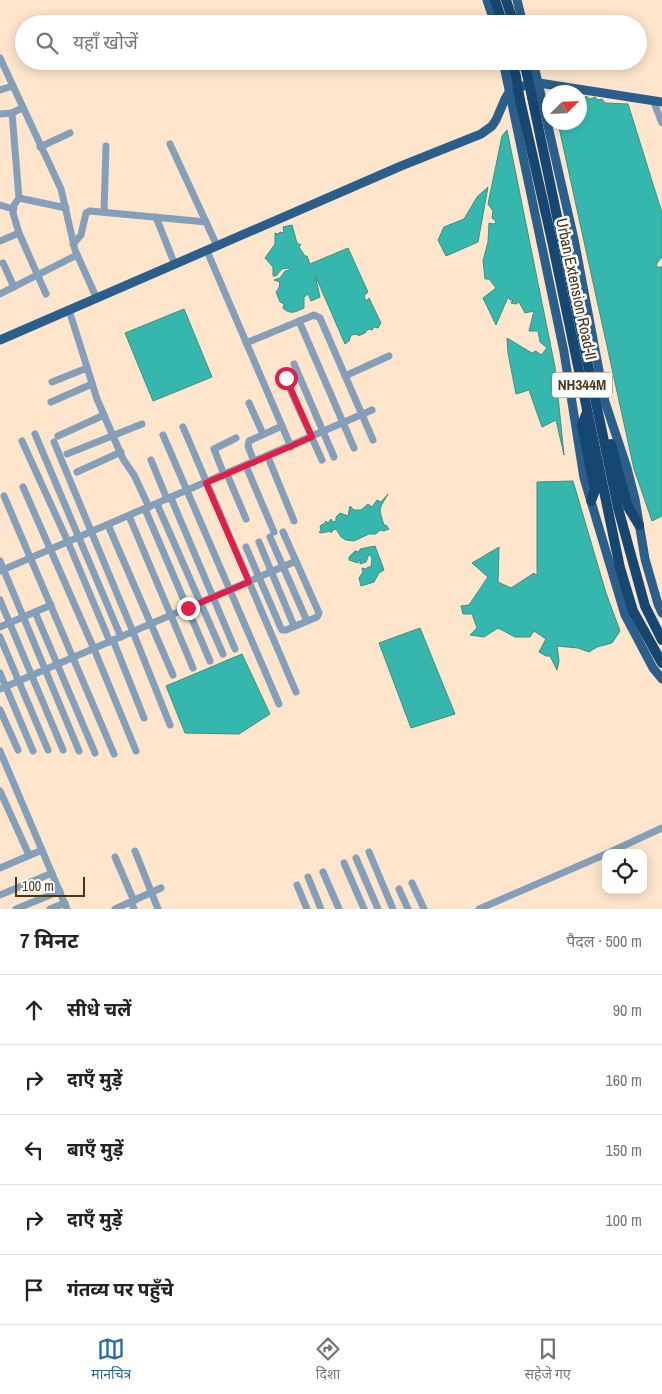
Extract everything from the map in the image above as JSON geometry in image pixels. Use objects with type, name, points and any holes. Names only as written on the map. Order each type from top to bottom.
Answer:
[{"type":"highway","points":[[495,0],[500,15]]},
{"type":"highway","points":[[506,0],[511,15]]},
{"type":"highway","name":"Urban Extension Road-II","points":[[514,70],[620,568],[633,611],[662,664]]},
{"type":"highway","name":"Urban Extension Road-II","points":[[525,70],[618,508],[645,606],[662,640]]},
{"type":"highway","points":[[587,410],[582,425],[595,490],[591,501]]},
{"type":"highway","points":[[602,432],[611,445],[628,507],[639,524]]},
{"type":"main road","points":[[487,0],[492,15]]},
{"type":"main road","points":[[517,0],[521,15]]},
{"type":"main road","points":[[505,70],[564,352],[584,478],[624,615],[653,668],[662,678]]},
{"type":"main road","points":[[535,70],[574,239],[605,402],[627,468],[645,559],[662,613]]},
{"type":"main road","points":[[0,340],[401,166],[480,134],[492,126],[509,92],[517,87],[538,83],[658,101]]},
{"type":"street","points":[[0,59],[61,190],[73,244],[97,299]]},
{"type":"street","points":[[0,90],[13,86]]},
{"type":"street","points":[[658,101],[662,123]]},
{"type":"street","points":[[0,114],[12,113],[22,108]]},
{"type":"street","points":[[12,113],[18,198],[13,209],[19,233],[46,294]]},
{"type":"street","points":[[40,147],[70,133]]},
{"type":"street","points":[[170,144],[217,246]]},
{"type":"street","points":[[104,212],[106,146]]},
{"type":"street","points":[[18,198],[66,208]]},
{"type":"street","points":[[0,205],[13,209]]},
{"type":"street","points":[[73,244],[81,235],[86,213],[90,211],[206,222]]},
{"type":"street","points":[[156,217],[175,265]]},
{"type":"street","points":[[0,240],[19,233]]},
{"type":"street","points":[[207,251],[291,447]]},
{"type":"street","points":[[0,294],[77,255]]},
{"type":"street","points":[[3,263],[14,287]]},
{"type":"street","points":[[68,310],[104,415],[125,463],[134,475],[210,661]]},
{"type":"street","points":[[246,343],[314,315],[320,318],[373,440]]},
{"type":"street","points":[[298,321],[354,448]]},
{"type":"street","points":[[345,376],[389,356]]},
{"type":"street","points":[[294,364],[334,457]]},
{"type":"street","points":[[52,382],[87,368]]},
{"type":"street","points":[[286,378],[322,460]]},
{"type":"street","points":[[51,402],[92,384]]},
{"type":"street","points":[[250,403],[263,434]]},
{"type":"street","points":[[2,570],[291,447],[372,410]]},
{"type":"street","points":[[104,415],[56,439],[170,725]]},
{"type":"street","points":[[67,454],[142,424]]},
{"type":"street","points":[[254,462],[248,443],[282,426]]},
{"type":"street","points":[[183,427],[296,692]]},
{"type":"street","points":[[35,434],[121,637]]},
{"type":"street","points":[[163,435],[279,704]]},
{"type":"street","points":[[236,438],[214,449],[246,519]]},
{"type":"street","points":[[22,440],[144,718]]},
{"type":"street","points":[[77,472],[120,452]]},
{"type":"street","points":[[268,456],[294,521]]},
{"type":"street","points":[[151,460],[214,597],[235,649]]},
{"type":"street","points":[[246,466],[283,567],[307,621]]},
{"type":"street","points":[[22,487],[94,649],[136,751]]},
{"type":"street","points":[[4,496],[114,754]]},
{"type":"street","points":[[157,504],[223,654]]},
{"type":"street","points":[[129,516],[193,668]]},
{"type":"street","points":[[108,525],[173,675]]},
{"type":"street","points":[[246,547],[282,630],[286,630],[317,617],[319,613],[283,532]]},
{"type":"street","points":[[259,542],[294,626]]},
{"type":"street","points":[[0,561],[2,570],[24,617],[79,751]]},
{"type":"street","points":[[3,687],[296,561]]},
{"type":"street","points":[[0,600],[63,750]]},
{"type":"street","points":[[0,627],[51,605]]},
{"type":"street","points":[[35,612],[95,753]]},
{"type":"street","points":[[0,637],[48,750]]},
{"type":"street","points":[[0,672],[3,687],[33,751]]},
{"type":"street","points":[[0,710],[18,750]]},
{"type":"street","points":[[0,751],[66,906],[50,909]]},
{"type":"street","points":[[13,785],[0,791],[29,855]]},
{"type":"street","points":[[616,849],[662,828]]},
{"type":"street","points":[[0,866],[42,850]]},
{"type":"street","points":[[135,851],[158,909]]},
{"type":"street","points":[[369,852],[393,909]]},
{"type":"street","points":[[479,909],[602,855]]},
{"type":"street","points":[[115,857],[133,904]]},
{"type":"street","points":[[356,858],[378,909]]},
{"type":"street","points":[[344,863],[364,909]]},
{"type":"street","points":[[323,872],[339,909]]},
{"type":"street","points":[[0,895],[52,873]]},
{"type":"street","points":[[308,877],[321,909]]},
{"type":"street","points":[[412,883],[424,909]]},
{"type":"street","points":[[297,885],[307,909]]},
{"type":"street","points":[[116,909],[133,904],[161,888]]},
{"type":"street","points":[[399,889],[408,909]]},
{"type":"street","points":[[16,909],[60,891]]},
{"type":"water","points":[[587,97],[590,99],[595,97],[598,100],[602,99],[605,103],[628,104],[662,213],[662,257],[656,267],[662,267],[662,516],[652,521],[634,469],[560,130],[587,130]]},
{"type":"water","points":[[507,130],[555,367],[564,455],[556,420],[542,427],[529,390],[516,394],[507,338],[532,353],[536,351],[541,355],[547,348],[540,342],[538,331],[529,331],[534,311],[525,313],[519,302],[516,304],[511,303],[513,300],[510,300],[508,297],[496,325],[483,298],[496,288],[489,279],[485,279],[483,261],[488,242],[489,223],[496,223],[492,218],[493,211],[488,204],[502,136]]},
{"type":"water","points":[[488,187],[478,242],[446,256],[438,240],[444,227],[464,219],[477,197]]},
{"type":"water","points":[[292,225],[297,243],[301,245],[299,247],[307,256],[310,264],[348,248],[368,292],[364,296],[366,301],[369,298],[381,323],[378,328],[368,329],[365,333],[358,336],[359,334],[351,335],[349,341],[345,344],[315,275],[320,297],[311,301],[308,294],[304,297],[304,308],[296,312],[288,312],[283,308],[284,304],[280,302],[276,292],[280,282],[274,280],[280,278],[285,271],[290,270],[289,268],[282,269],[276,276],[273,276],[273,267],[265,258],[275,244],[275,233],[284,233],[283,227]]},
{"type":"water","points":[[184,309],[212,377],[153,401],[125,333]]},
{"type":"water","points":[[573,481],[606,593],[620,631],[612,643],[597,647],[589,652],[578,648],[557,646],[559,661],[557,670],[550,656],[539,652],[546,639],[534,631],[530,637],[515,637],[498,628],[484,637],[470,635],[477,628],[472,614],[463,614],[461,606],[469,605],[488,577],[472,563],[499,547],[498,582],[511,588],[534,573],[537,576],[537,482]]},
{"type":"water","points":[[388,494],[380,511],[384,525],[389,529],[380,530],[376,534],[369,534],[354,541],[341,537],[336,529],[331,533],[331,531],[319,532],[321,530],[320,526],[326,521],[328,523],[331,519],[333,522],[336,521],[336,517],[340,513],[348,516],[350,506],[354,510],[361,510],[368,504],[372,507],[377,500],[381,502]]},
{"type":"water","points":[[375,546],[384,570],[379,573],[374,582],[361,586],[359,578],[363,572],[362,568],[371,567],[372,558],[369,554],[366,562],[360,564],[360,560],[358,563],[349,560],[349,557],[355,551],[359,552],[360,549]]},
{"type":"water","points":[[420,628],[455,714],[411,728],[379,643]]},
{"type":"water","points":[[242,654],[270,714],[239,734],[185,733],[166,686]]},
{"type":"route","points":[[188,608],[249,582],[206,483],[312,437],[286,378]]}]
